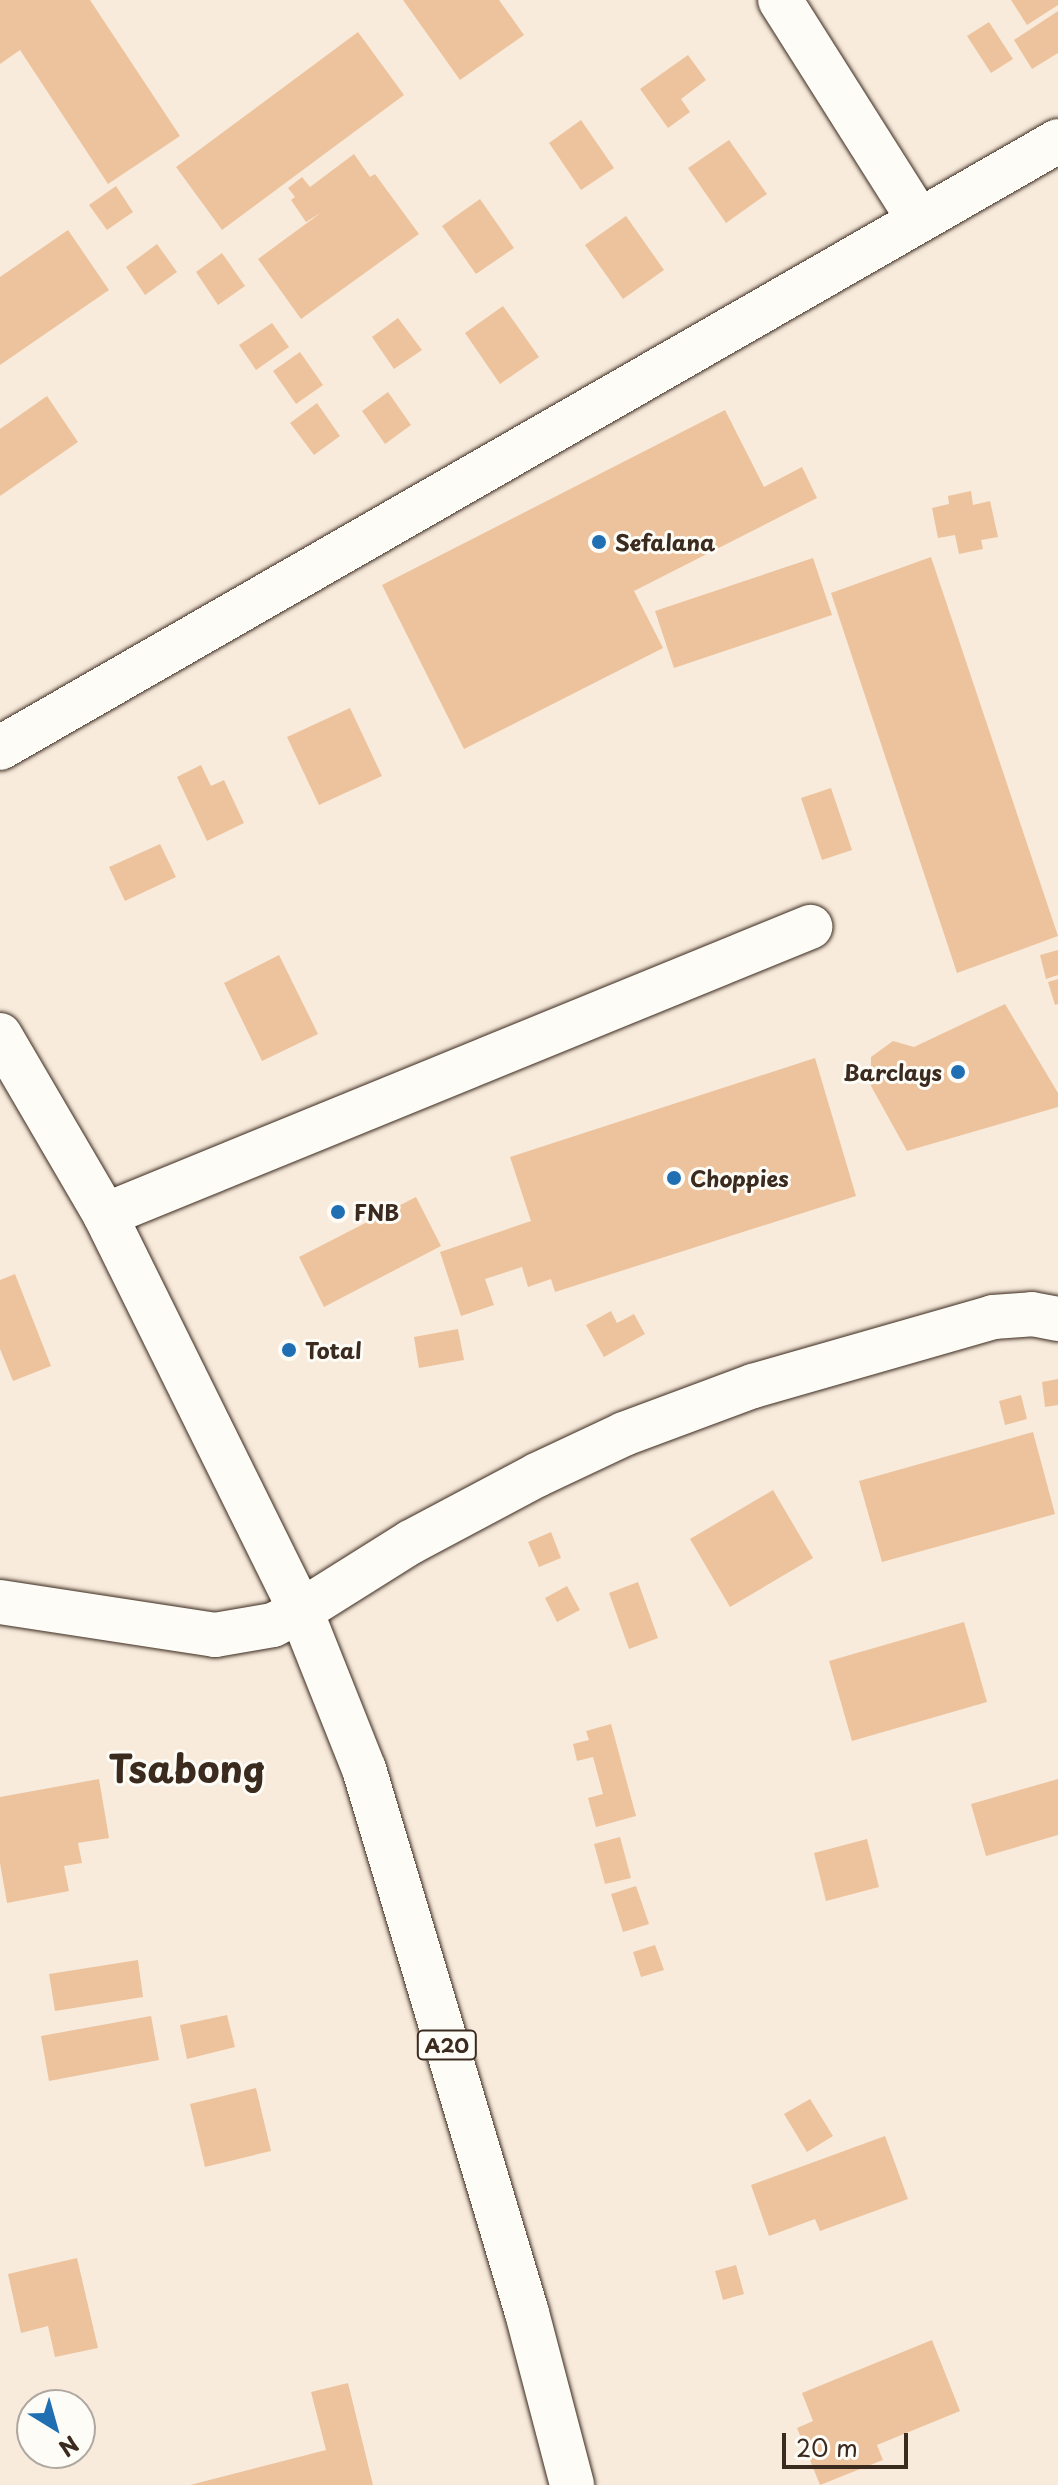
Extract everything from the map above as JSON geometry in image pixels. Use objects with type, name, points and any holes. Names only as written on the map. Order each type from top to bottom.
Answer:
[{"type":"street","points":[[780,0],[918,218]]},
{"type":"street","points":[[0,748],[918,218],[1058,141]]},
{"type":"street","points":[[105,1215],[810,927]]},
{"type":"street","points":[[0,1035],[105,1215],[301,1611]]},
{"type":"street","points":[[0,1602],[215,1635],[273,1625],[301,1611],[411,1542],[537,1475],[624,1434],[753,1386],[993,1317],[1032,1314],[1058,1319]]},
{"type":"street","name":"A20","points":[[301,1611],[364,1769],[398,1876],[527,2313],[572,2485]]},
{"type":"building","points":[[0,0],[90,0],[180,136],[108,184],[20,50],[0,64]]},
{"type":"building","points":[[403,0],[499,0],[524,35],[460,80]]},
{"type":"building","points":[[1011,0],[1058,0],[1058,5],[1027,25]]},
{"type":"building","points":[[1058,11],[1058,53],[1032,69],[1014,40]]},
{"type":"building","points":[[989,22],[1013,59],[991,73],[967,36]]},
{"type":"building","points":[[358,32],[404,95],[222,230],[176,167]]},
{"type":"building","points":[[688,55],[706,80],[681,99],[690,112],[668,128],[640,89]]},
{"type":"building","points":[[581,120],[614,168],[581,190],[549,143]]},
{"type":"building","points":[[729,140],[767,194],[726,223],[688,168]]},
{"type":"building","points":[[354,154],[370,177],[375,174],[419,234],[301,319],[258,259],[322,212],[306,222],[291,200],[295,197],[288,188],[302,177],[310,187]]},
{"type":"building","points":[[116,186],[133,212],[107,230],[89,205]]},
{"type":"building","points":[[480,199],[514,248],[476,274],[442,226]]},
{"type":"building","points":[[626,216],[664,270],[623,299],[585,245]]},
{"type":"building","points":[[68,230],[109,290],[0,365],[0,277]]},
{"type":"building","points":[[157,244],[177,272],[145,295],[126,267]]},
{"type":"building","points":[[222,253],[245,286],[218,305],[196,272]]},
{"type":"building","points":[[503,306],[539,357],[500,384],[465,333]]},
{"type":"building","points":[[398,318],[422,350],[394,369],[372,337]]},
{"type":"building","points":[[272,323],[289,347],[256,370],[239,345]]},
{"type":"building","points":[[300,352],[323,385],[296,404],[273,371]]},
{"type":"building","points":[[388,392],[411,425],[385,444],[362,411]]},
{"type":"building","points":[[47,396],[78,442],[0,496],[0,429]]},
{"type":"building","points":[[317,403],[340,436],[314,455],[290,423]]},
{"type":"building","name":"Sefalana","points":[[725,410],[764,487],[802,467],[817,498],[634,591],[663,648],[464,749],[382,585]]},
{"type":"building","points":[[971,491],[973,505],[990,501],[998,537],[981,540],[983,549],[959,554],[955,535],[938,538],[932,508],[949,504],[948,496]]},
{"type":"building","points":[[931,557],[1058,936],[957,973],[831,593]]},
{"type":"building","points":[[813,558],[832,615],[674,668],[655,611]]},
{"type":"building","points":[[350,708],[382,776],[319,805],[287,737]]},
{"type":"building","points":[[201,765],[211,786],[224,780],[244,823],[207,841],[177,777]]},
{"type":"building","points":[[831,788],[852,850],[822,860],[801,798]]},
{"type":"building","points":[[160,844],[176,877],[125,901],[109,867]]},
{"type":"building","points":[[1058,950],[1058,975],[1046,979],[1040,955]]},
{"type":"building","points":[[279,955],[318,1034],[262,1061],[224,983]]},
{"type":"building","points":[[1058,979],[1058,1004],[1055,1005],[1048,982]]},
{"type":"building","name":"Barclays","points":[[1005,1004],[1058,1093],[1058,1107],[907,1151],[871,1086],[871,1057],[893,1041],[914,1047]]},
{"type":"building","points":[[815,1058],[856,1196],[555,1292],[551,1279],[528,1287],[522,1267],[485,1279],[494,1305],[461,1316],[440,1252],[531,1221],[510,1157]]},
{"type":"building","points":[[416,1197],[441,1246],[324,1307],[299,1257]]},
{"type":"building","points":[[15,1274],[51,1366],[13,1381],[0,1349],[0,1280]]},
{"type":"building","points":[[611,1311],[617,1323],[634,1314],[645,1334],[604,1357],[586,1325]]},
{"type":"building","points":[[458,1329],[464,1360],[419,1368],[414,1337]]},
{"type":"building","points":[[1058,1379],[1058,1405],[1045,1407],[1042,1382]]},
{"type":"building","points":[[1021,1395],[1027,1419],[1005,1425],[999,1401]]},
{"type":"building","points":[[1033,1432],[1055,1514],[882,1562],[859,1481]]},
{"type":"building","points":[[773,1490],[813,1558],[730,1607],[690,1539]]},
{"type":"building","points":[[551,1532],[561,1558],[539,1567],[528,1542]]},
{"type":"building","points":[[638,1582],[658,1638],[629,1649],[609,1593]]},
{"type":"building","points":[[567,1586],[580,1610],[557,1622],[545,1598]]},
{"type":"building","points":[[964,1622],[987,1702],[852,1741],[829,1661]]},
{"type":"building","points":[[611,1724],[636,1816],[596,1827],[588,1798],[603,1794],[593,1757],[577,1761],[573,1744],[589,1740],[586,1731]]},
{"type":"building","points":[[99,1779],[109,1838],[78,1843],[82,1863],[64,1866],[69,1891],[7,1903],[0,1863],[0,1797]]},
{"type":"building","points":[[1058,1779],[1058,1835],[986,1856],[971,1804]]},
{"type":"building","points":[[620,1837],[631,1878],[605,1884],[594,1844]]},
{"type":"building","points":[[867,1839],[879,1887],[826,1901],[814,1853]]},
{"type":"building","points":[[636,1886],[649,1924],[623,1932],[611,1894]]},
{"type":"building","points":[[655,1945],[664,1970],[641,1977],[633,1952]]},
{"type":"building","points":[[138,1960],[143,1997],[55,2011],[49,1974]]},
{"type":"building","points":[[227,2015],[235,2047],[187,2059],[180,2025]]},
{"type":"building","points":[[151,2016],[159,2060],[49,2081],[41,2036]]},
{"type":"building","points":[[256,2088],[271,2151],[205,2167],[190,2104]]},
{"type":"building","points":[[810,2099],[833,2136],[807,2152],[784,2114]]},
{"type":"building","points":[[885,2136],[908,2199],[820,2231],[815,2219],[769,2236],[751,2185]]},
{"type":"building","points":[[77,2258],[98,2348],[55,2357],[48,2326],[21,2333],[8,2274]]},
{"type":"building","points":[[736,2265],[744,2294],[723,2300],[715,2271]]},
{"type":"building","points":[[932,2340],[960,2411],[877,2445],[883,2460],[820,2485],[797,2428],[813,2421],[802,2393]]},
{"type":"building","points":[[348,2383],[373,2485],[190,2485],[326,2450],[311,2392]]},
{"type":"place","name":"Sefalana","points":[[599,542]]},
{"type":"place","name":"Barclays","points":[[958,1072]]},
{"type":"place","name":"Choppies","points":[[674,1178]]},
{"type":"place","name":"FNB","points":[[338,1212]]},
{"type":"place","name":"Total","points":[[289,1350]]},
{"type":"district","name":"Tsabong","points":[[187,1768]]}]
